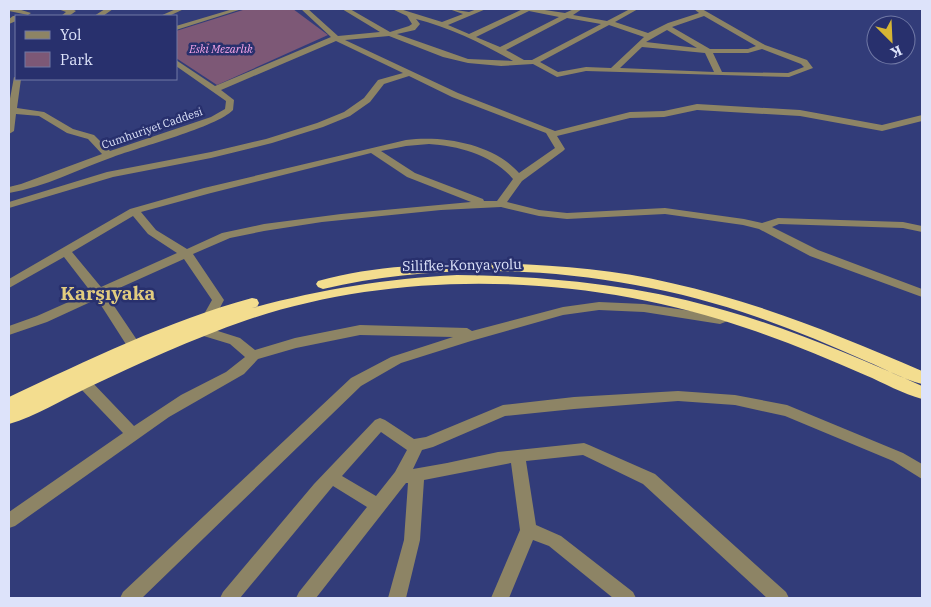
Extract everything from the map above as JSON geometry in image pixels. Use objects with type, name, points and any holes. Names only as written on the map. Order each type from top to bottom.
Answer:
[{"type":"highway","name":"Silifke-Konya yolu","points":[[9,404],[134,346],[209,316],[310,287],[380,273],[489,268],[559,270],[614,277],[667,287],[738,305],[817,334],[922,378]]},
{"type":"highway","name":"Silifke-Konya yolu","points":[[9,417],[202,331],[252,314],[339,291],[404,282],[473,278],[537,280],[591,286],[645,296],[728,316],[819,348],[922,392]]},
{"type":"street","points":[[9,9],[28,13]]},
{"type":"street","points":[[23,15],[37,9]]},
{"type":"street","points":[[61,9],[73,11],[66,15]]},
{"type":"street","points":[[166,15],[181,9]]},
{"type":"street","points":[[178,28],[239,9]]},
{"type":"street","points":[[304,9],[336,38],[455,95],[550,131],[560,148],[518,178],[504,196],[501,204]]},
{"type":"street","points":[[344,9],[389,34],[468,62],[501,64],[534,62],[635,9]]},
{"type":"street","points":[[395,9],[442,25],[500,50],[520,62]]},
{"type":"street","points":[[452,9],[469,14]]},
{"type":"street","points":[[442,25],[482,9]]},
{"type":"street","points":[[469,38],[528,9],[609,23],[649,36]]},
{"type":"street","points":[[500,50],[580,9]]},
{"type":"street","points":[[534,62],[557,75],[586,68],[719,74],[789,74],[809,68],[804,62],[762,47],[697,9]]},
{"type":"street","points":[[614,69],[649,36],[705,13]]},
{"type":"street","points":[[215,89],[336,38],[389,34],[412,28],[416,24],[408,15]]},
{"type":"street","points":[[667,27],[708,51],[719,74]]},
{"type":"street","points":[[639,44],[708,51],[748,51],[762,47]]},
{"type":"street","name":"Cumhuriyet Caddesi","points":[[9,190],[24,187],[108,155],[214,119],[229,110],[230,100],[178,63]]},
{"type":"street","points":[[9,205],[111,174],[269,141],[320,125],[347,114],[367,100],[381,82],[412,73]]},
{"type":"street","points":[[9,131],[10,110],[17,80]]},
{"type":"street","points":[[553,134],[630,115],[664,114],[698,107],[800,113],[882,128],[922,118]]},
{"type":"street","points":[[10,110],[41,114],[70,132],[91,137],[108,155]]},
{"type":"street","points":[[9,284],[134,212],[169,200],[374,151],[430,141],[456,146],[497,159],[510,168],[518,178]]},
{"type":"street","points":[[374,151],[417,178],[486,204]]},
{"type":"street","points":[[9,332],[42,319],[226,235],[254,228],[320,219],[471,204],[501,204],[539,213],[567,216],[674,212],[744,222],[763,226],[814,253],[922,293]]},
{"type":"street","points":[[134,212],[152,232],[186,254],[218,300],[209,316]]},
{"type":"street","points":[[763,226],[778,221],[903,225],[922,229]]},
{"type":"street","points":[[66,252],[99,293],[134,346]]},
{"type":"street","points":[[129,598],[356,382],[396,360],[484,332],[563,311],[599,306],[644,308],[720,320],[728,316]]},
{"type":"street","points":[[9,521],[44,499],[186,398],[230,377],[249,363],[253,356],[295,343],[360,330],[431,333],[484,332]]},
{"type":"street","points":[[202,331],[235,341],[253,356]]},
{"type":"street","points":[[84,383],[134,435]]},
{"type":"street","points":[[229,598],[331,477],[380,424],[412,445],[417,445],[428,443],[503,411],[574,403],[687,397],[735,400],[787,410],[898,457],[922,472]]},
{"type":"street","points":[[396,598],[412,540],[409,476],[417,445]]},
{"type":"street","points":[[305,598],[379,506],[409,476],[498,458],[584,449],[649,479],[780,598]]},
{"type":"street","points":[[500,598],[528,530],[518,456]]},
{"type":"street","points":[[331,477],[379,506]]},
{"type":"street","points":[[528,530],[555,541],[627,598]]},
{"type":"green space","name":"Eski Mezarlık","points":[[246,9],[293,9],[328,35],[217,85],[178,59],[178,30]]},
{"type":"district","name":"Karşıyaka","points":[[108,293]]}]
